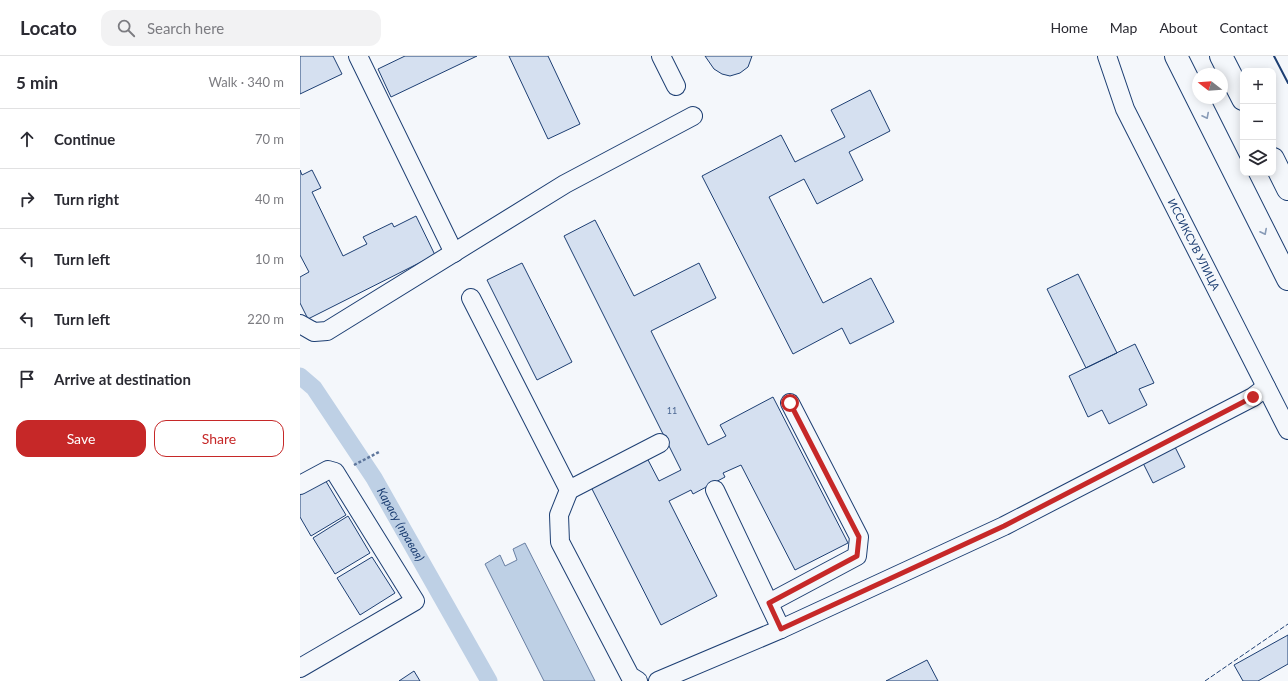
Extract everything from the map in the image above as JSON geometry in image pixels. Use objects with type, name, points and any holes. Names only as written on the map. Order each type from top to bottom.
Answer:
[{"type":"highway","points":[[1176,56],[1288,279]]},
{"type":"highway","points":[[1221,56],[1240,93]]},
{"type":"highway","points":[[1276,165],[1288,189]]},
{"type":"street","points":[[358,56],[454,253]]},
{"type":"street","points":[[661,56],[676,86]]},
{"type":"street","name":"ИССИКСУВ УЛИЦА","points":[[1107,56],[1125,109],[1288,430]]},
{"type":"street","points":[[300,324],[314,332],[327,331],[565,184],[693,116]]},
{"type":"street","points":[[470,298],[569,490]]},
{"type":"street","points":[[658,681],[781,629],[1004,526],[1253,397],[1266,388]]},
{"type":"street","points":[[769,603],[857,556],[858,550],[859,537],[790,403]]},
{"type":"street","points":[[638,681],[630,676],[560,542],[559,515],[569,490],[660,443]]},
{"type":"street","points":[[300,485],[328,470],[335,472],[415,601],[300,668]]},
{"type":"street","points":[[715,490],[781,629]]},
{"type":"path","points":[[354,465],[379,452]]},
{"type":"water","points":[[525,543],[595,681],[544,681],[485,564],[500,555],[505,566],[517,560],[513,549]]},
{"type":"building","points":[[300,56],[333,56],[342,74],[300,94]]},
{"type":"building","points":[[405,56],[477,56],[391,97],[378,69]]},
{"type":"building","points":[[509,56],[548,56],[580,124],[548,139]]},
{"type":"building","points":[[705,56],[752,56],[748,67],[740,73],[730,76],[722,74],[714,69]]},
{"type":"building","points":[[870,90],[890,131],[849,152],[863,180],[817,204],[804,179],[769,197],[823,303],[871,278],[894,322],[850,344],[842,328],[793,354],[702,176],[781,135],[795,162],[845,137],[831,110]]},
{"type":"building","points":[[300,170],[302,175],[312,170],[321,188],[312,192],[343,256],[367,244],[363,237],[392,223],[394,227],[416,216],[435,255],[308,319],[300,303],[300,277],[309,272],[300,255]]},
{"type":"building","points":[[595,220],[634,296],[699,263],[716,298],[651,331],[708,445],[726,436],[720,425],[773,397],[848,543],[795,570],[741,465],[723,473],[725,477],[693,494],[691,490],[669,501],[717,596],[661,625],[591,487],[647,458],[659,481],[681,470],[564,236]]},
{"type":"building","points":[[522,263],[572,362],[537,380],[487,280]]},
{"type":"building","points":[[1078,274],[1117,353],[1086,368],[1047,289]]},
{"type":"building","points":[[1135,344],[1154,383],[1139,389],[1147,405],[1109,424],[1102,410],[1088,417],[1069,376]]},
{"type":"building","points":[[1174,445],[1185,467],[1153,483],[1142,461]]},
{"type":"building","points":[[324,478],[346,515],[311,536],[300,517],[300,493]]},
{"type":"building","points":[[348,516],[370,553],[335,574],[313,538]]},
{"type":"building","points":[[372,557],[395,593],[360,615],[337,578]]},
{"type":"building","points":[[1288,635],[1288,664],[1258,681],[1243,681],[1234,665]]},
{"type":"building","points":[[927,660],[938,681],[886,681]]},
{"type":"building","points":[[414,671],[420,681],[399,681]]},
{"type":"waterway","name":"Карасу (правая)","points":[[300,376],[314,388],[374,478],[489,681]]},
{"type":"fence","points":[[1205,681],[1288,624]]},
{"type":"wall","points":[[1274,56],[1288,83]]},
{"type":"route","points":[[790,403],[859,537],[857,556],[769,603],[781,629],[1004,526],[1253,397]]}]
